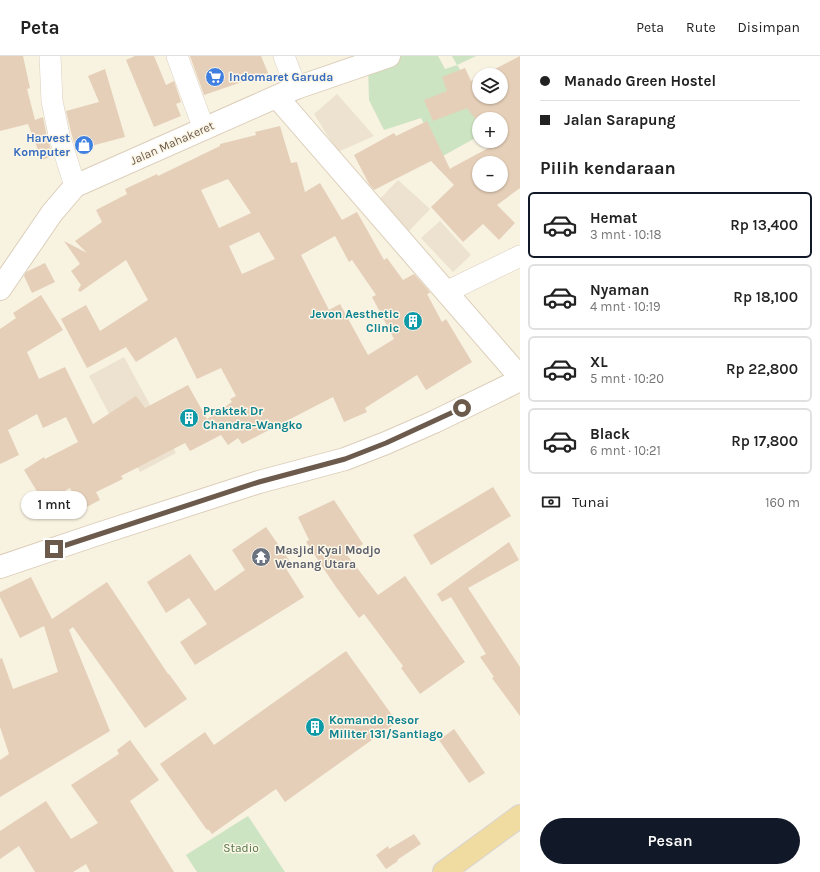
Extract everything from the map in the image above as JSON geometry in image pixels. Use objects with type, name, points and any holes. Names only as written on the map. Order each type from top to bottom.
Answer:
[{"type":"main road","points":[[444,872],[520,816]]},
{"type":"main road","points":[[459,872],[520,828]]},
{"type":"street","points":[[50,56],[52,101],[59,135],[75,186]]},
{"type":"street","points":[[177,56],[204,129]]},
{"type":"street","points":[[284,56],[286,92],[446,292],[520,377]]},
{"type":"street","name":"Jalan Mahakeret","points":[[0,289],[52,213],[75,186],[286,92],[389,56]]},
{"type":"street","points":[[446,292],[520,256]]},
{"type":"street","points":[[0,567],[259,482],[345,459],[427,425],[520,380]]},
{"type":"shaded area","points":[[337,94],[374,136],[338,152],[314,114]]},
{"type":"shaded area","points":[[398,180],[430,209],[409,231],[377,202]]},
{"type":"shaded area","points":[[440,221],[471,255],[453,272],[421,238]]},
{"type":"shaded area","points":[[124,357],[176,453],[140,472],[89,376]]},
{"type":"green space","points":[[398,56],[438,56],[445,69],[457,65],[472,88],[472,104],[483,104],[488,112],[472,112],[472,140],[441,157],[421,118],[384,130],[369,100],[368,66]]},
{"type":"green space","points":[[452,56],[476,56],[457,65]]},
{"type":"green space","name":"Stadio","points":[[248,816],[285,872],[197,872],[186,855]]},
{"type":"building","points":[[0,56],[23,56],[30,88],[27,89],[35,120],[43,117],[53,156],[42,160],[28,124],[0,131]]},
{"type":"building","points":[[135,56],[154,56],[166,85],[174,81],[181,102],[176,104],[181,116],[154,127],[126,60]]},
{"type":"building","points":[[190,56],[261,56],[268,73],[204,95]]},
{"type":"building","points":[[520,56],[520,188],[497,205],[515,223],[499,240],[483,224],[463,242],[431,207],[454,185],[431,161],[374,190],[369,184],[354,155],[394,133],[396,136],[427,121],[450,169],[472,157],[472,192],[508,192],[508,156],[474,156],[488,148],[508,148],[508,112],[472,112],[472,115],[467,108],[433,121],[424,100],[447,91],[442,77],[465,68],[471,81],[472,104],[508,104],[508,68],[497,68]]},
{"type":"building","points":[[105,69],[125,137],[76,150],[66,111],[99,102],[88,76]]},
{"type":"building","points":[[280,126],[291,163],[297,162],[305,192],[320,183],[342,220],[357,212],[384,260],[387,258],[403,280],[414,274],[429,291],[430,293],[427,294],[442,322],[446,319],[472,362],[426,390],[417,375],[365,408],[367,412],[344,422],[333,397],[242,444],[238,438],[228,445],[221,435],[190,451],[185,443],[121,476],[123,479],[96,492],[100,500],[81,510],[70,488],[44,503],[24,470],[44,457],[45,459],[78,442],[66,417],[43,428],[37,414],[8,430],[19,455],[0,464],[0,329],[16,318],[13,313],[41,295],[63,330],[27,352],[39,379],[65,367],[93,424],[136,396],[145,408],[188,385],[207,419],[232,402],[230,399],[236,396],[221,368],[197,379],[176,337],[136,362],[126,347],[87,368],[61,319],[86,305],[100,331],[148,300],[126,260],[80,292],[78,290],[81,285],[71,271],[80,264],[64,241],[87,253],[75,241],[102,222],[96,210],[127,194],[125,189],[157,174],[158,176],[220,146],[220,144],[256,135],[255,132]],"holes":[[[228,179],[251,213],[219,228],[201,190]],[[259,232],[275,259],[242,274],[229,246]],[[335,236],[349,262],[352,260],[376,295],[372,297],[394,339],[368,355],[340,304],[329,310],[301,255]]]},
{"type":"building","points":[[45,263],[55,282],[32,293],[24,276],[26,272]]},
{"type":"building","points":[[493,487],[511,516],[431,565],[413,535]]},
{"type":"building","points":[[334,500],[363,544],[347,555],[378,595],[405,576],[465,662],[420,694],[401,668],[403,666],[364,614],[359,618],[306,542],[309,540],[298,517]]},
{"type":"building","points":[[266,527],[291,563],[285,567],[304,597],[195,665],[180,642],[207,624],[189,598],[166,613],[147,582],[190,554],[215,591],[245,570],[232,550]]},
{"type":"building","points":[[509,542],[519,560],[468,588],[520,667],[520,716],[492,678],[494,677],[480,657],[486,654],[451,597],[442,602],[437,594]]},
{"type":"building","points":[[31,577],[52,619],[107,582],[168,674],[187,699],[145,728],[73,627],[69,630],[110,731],[0,797],[0,760],[9,754],[0,727],[0,659],[2,658],[13,689],[58,672],[44,626],[20,638],[0,597],[0,592]]},
{"type":"building","name":"Komando Resor Militer 131/Santiago","points":[[346,651],[397,722],[285,802],[276,789],[212,834],[208,829],[207,830],[160,764],[205,732],[214,745]]},
{"type":"building","points":[[454,729],[485,773],[469,783],[439,740]]},
{"type":"building","points":[[130,740],[159,780],[130,801],[174,872],[90,872],[86,864],[73,872],[35,872],[19,846],[0,859],[0,831],[46,801],[71,839],[98,823],[71,785],[119,754],[117,750]]},
{"type":"building","points":[[414,834],[421,844],[386,869],[376,855],[388,846],[389,849]]},
{"type":"place","name":"Indomaret Garuda","points":[[215,77]]},
{"type":"place","name":"Harvest Komputer","points":[[84,145]]},
{"type":"place","name":"Jevon Aesthetic Clinic","points":[[413,321]]},
{"type":"place","name":"Praktek Dr Chandra-Wangko","points":[[189,418]]},
{"type":"place","name":"Masjid Kyai Modjo Wenang Utara","points":[[261,557]]},
{"type":"place","name":"Komando Resor Militer 131/Santiago","points":[[315,727]]},
{"type":"route","points":[[54,549],[259,482],[345,459],[386,443],[462,408]]}]
